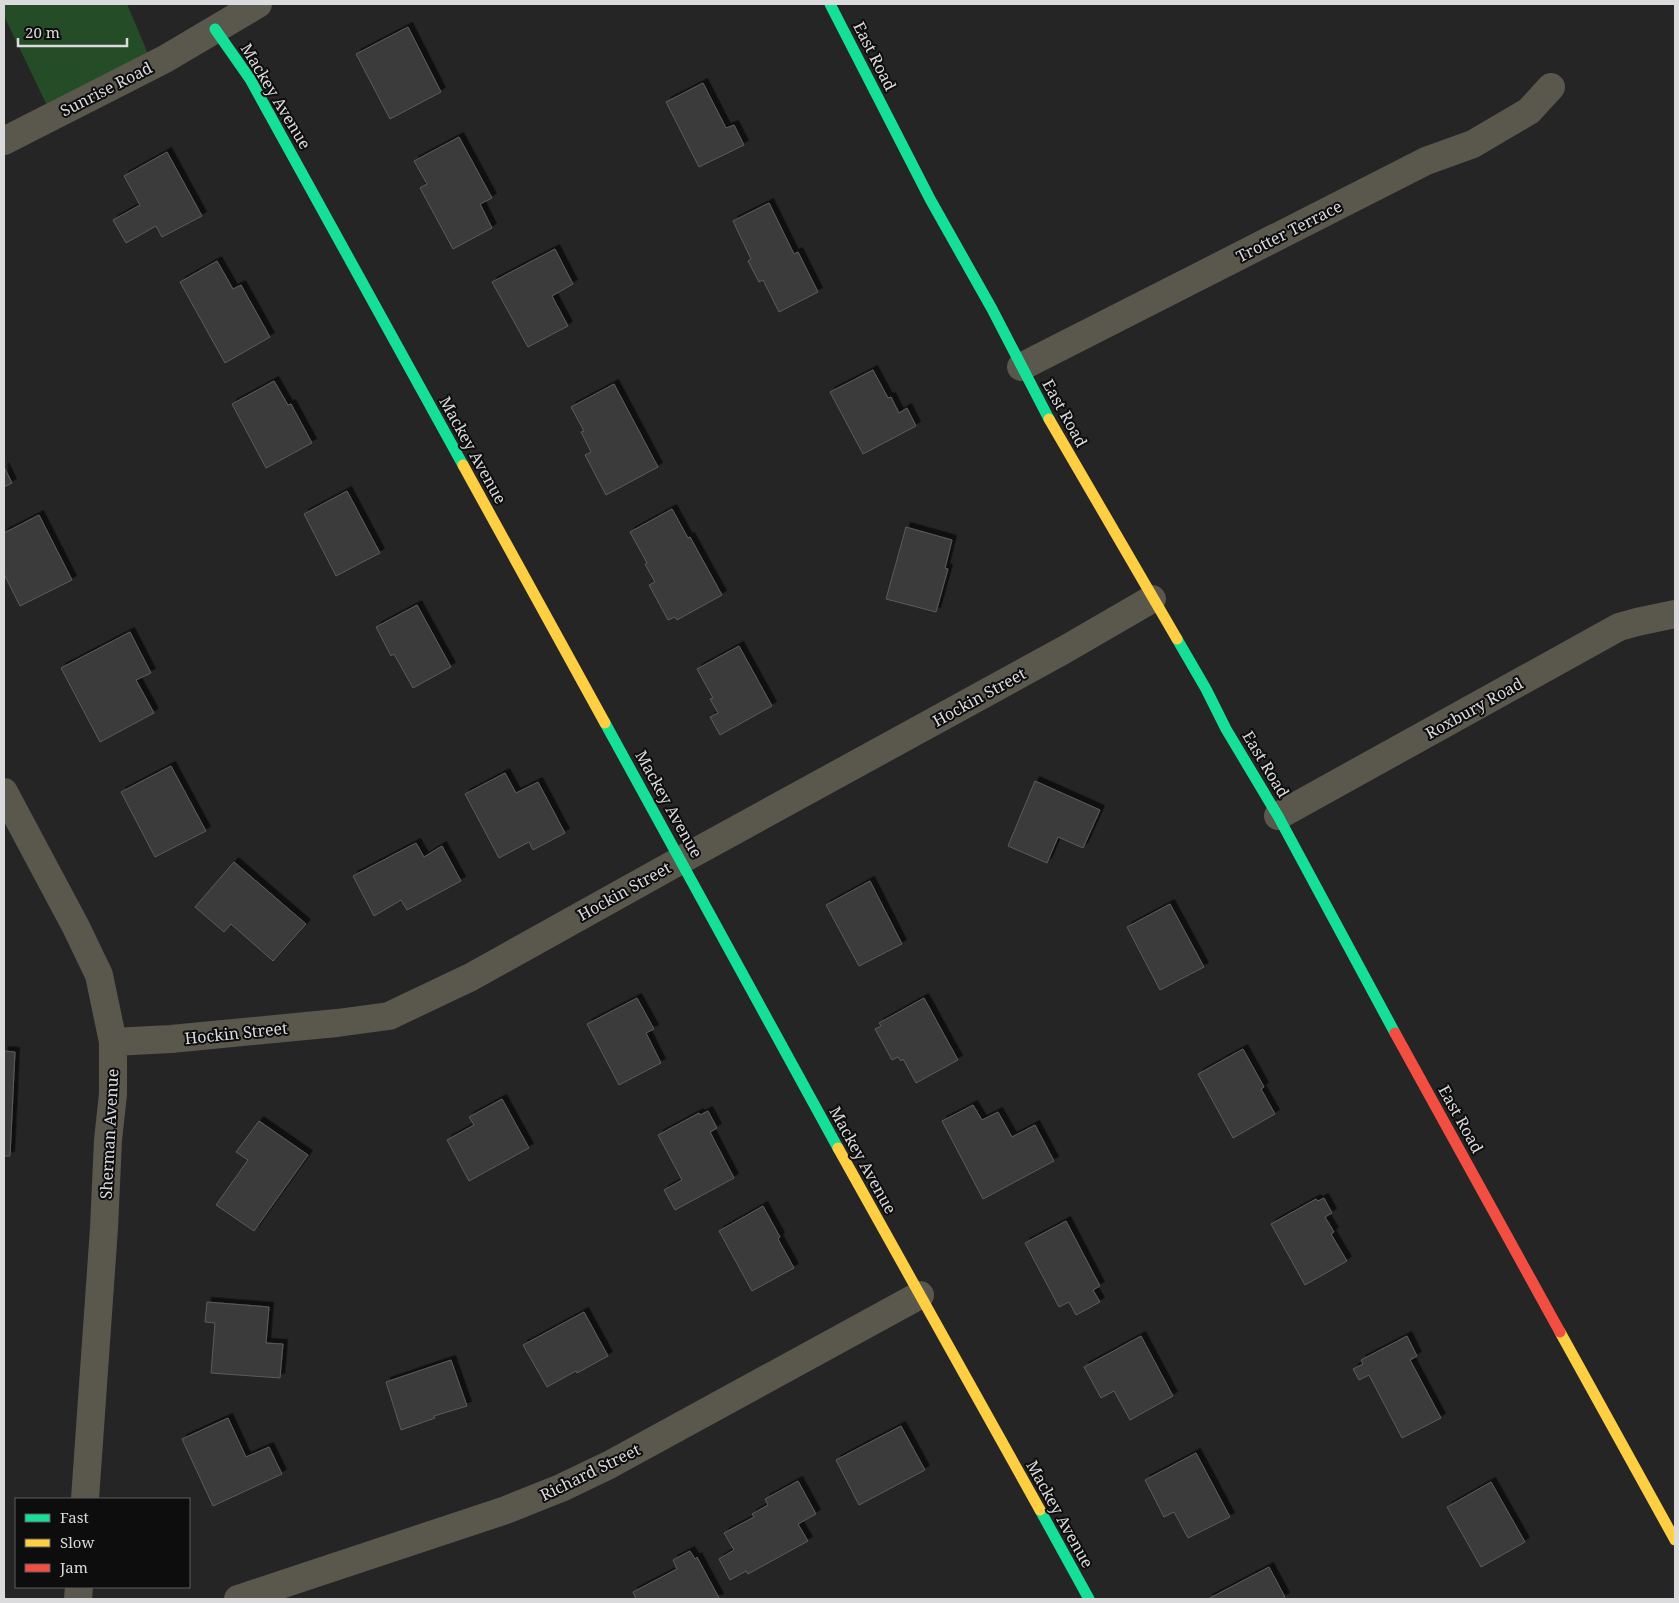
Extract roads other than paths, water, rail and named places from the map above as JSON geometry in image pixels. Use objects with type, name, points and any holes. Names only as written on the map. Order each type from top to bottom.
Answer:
[{"type":"street","name":"Sunrise Road","points":[[4,141],[165,59],[258,4]]},
{"type":"street","name":"East Road","points":[[830,4],[930,199],[992,309],[1052,425],[1278,816],[1352,956],[1675,1540]]},
{"type":"street","name":"Mackey Avenue","points":[[215,29],[250,79],[890,1243],[1089,1599]]},
{"type":"street","name":"Trotter Terrace","points":[[1021,367],[1426,161],[1473,144],[1529,111],[1551,87]]},
{"type":"street","name":"Hockin Street","points":[[113,1042],[171,1039],[389,1016],[471,977],[1064,650],[1152,599]]},
{"type":"street","name":"Roxbury Road","points":[[1278,816],[1619,627],[1675,614]]},
{"type":"street","name":"Sherman Avenue","points":[[4,792],[76,927],[99,975],[113,1042],[113,1094],[108,1140],[104,1228],[85,1498]]},
{"type":"street","name":"Richard Street","points":[[238,1599],[506,1510],[561,1488],[609,1465],[920,1295]]}]
